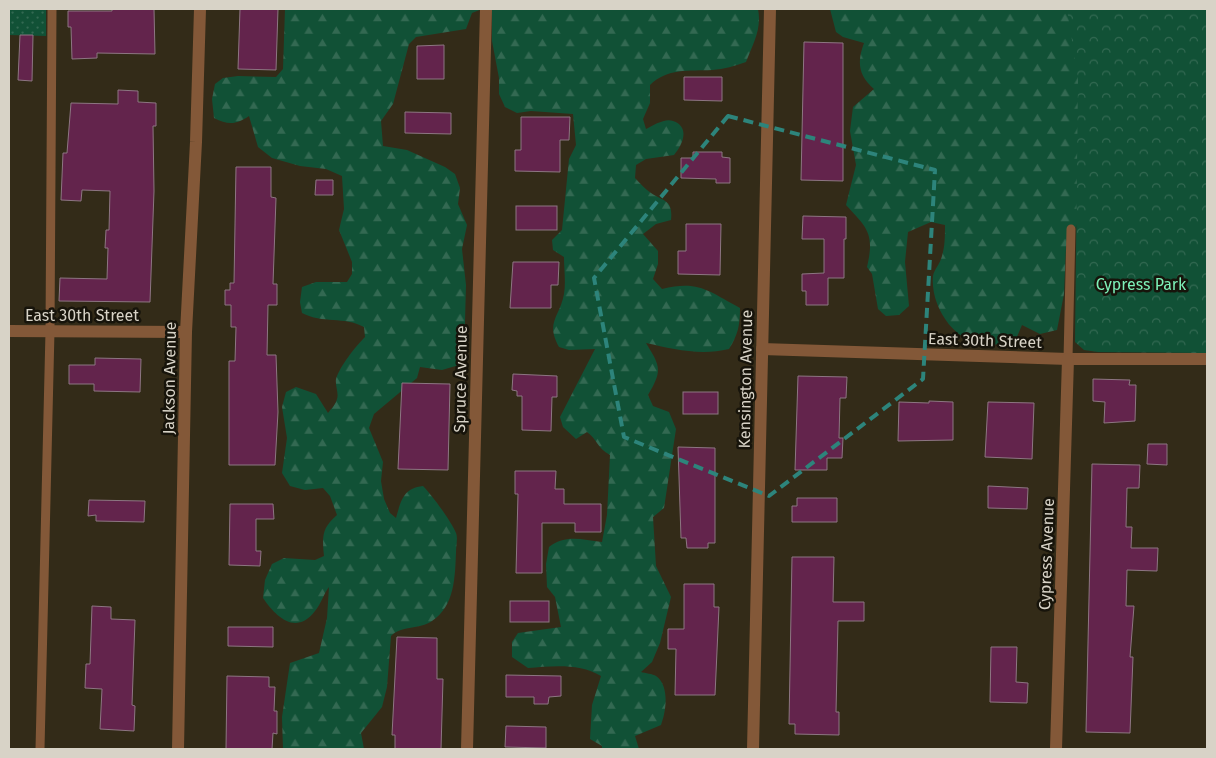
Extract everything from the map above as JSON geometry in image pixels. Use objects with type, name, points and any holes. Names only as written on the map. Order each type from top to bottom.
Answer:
[{"type":"street","name":"Jackson Avenue","points":[[178,749],[186,332],[196,142],[200,9]]},
{"type":"street","name":"Spruce Avenue","points":[[467,749],[486,9]]},
{"type":"street","name":"Kensington Avenue","points":[[753,749],[770,9]]},
{"type":"street","name":"East 30th Street","points":[[9,331],[186,332]]},
{"type":"street","name":"East 30th Street","points":[[762,349],[1068,359],[1207,359]]},
{"type":"street","name":"Cypress Avenue","points":[[1056,749],[1068,359]]},
{"type":"lane","points":[[40,749],[50,331],[52,9]]},
{"type":"lane","points":[[1068,359],[1071,229]]},
{"type":"highlighted area","points":[[728,116],[935,170],[923,379],[769,496],[624,437],[594,278]]},
{"type":"green space","points":[[9,9],[46,9],[46,36],[9,35]]},
{"type":"green space","points":[[285,9],[482,9],[472,13],[466,29],[416,37],[409,44],[393,104],[381,121],[383,146],[407,150],[445,167],[455,174],[460,188],[458,204],[467,225],[462,249],[466,285],[464,357],[459,365],[442,370],[420,367],[417,378],[374,414],[369,428],[383,462],[381,481],[384,499],[390,513],[396,518],[404,496],[411,489],[423,486],[450,522],[456,533],[457,540],[452,590],[440,615],[427,624],[400,630],[391,636],[387,687],[382,707],[361,733],[364,749],[283,749],[282,717],[290,663],[319,653],[327,618],[329,587],[315,611],[301,622],[294,623],[280,617],[263,598],[265,580],[272,564],[284,558],[315,560],[324,556],[324,533],[328,524],[337,515],[330,496],[323,488],[305,490],[290,486],[282,473],[287,438],[282,407],[286,392],[296,387],[316,394],[328,413],[335,405],[337,399],[336,379],[338,374],[348,357],[365,337],[364,327],[349,322],[318,318],[302,313],[300,302],[302,287],[316,282],[347,282],[352,274],[352,262],[339,230],[344,209],[342,176],[326,169],[300,166],[272,158],[258,147],[249,116],[232,123],[214,118],[212,99],[215,84],[223,78],[238,76],[276,77],[283,69]]},
{"type":"green space","points":[[492,9],[758,9],[758,30],[746,62],[721,69],[687,71],[664,76],[650,85],[650,103],[643,119],[646,129],[660,122],[670,120],[679,124],[683,132],[682,142],[674,155],[646,159],[636,165],[635,178],[649,191],[667,202],[671,209],[671,220],[656,224],[643,234],[658,251],[658,264],[653,279],[662,289],[685,286],[711,292],[740,308],[740,320],[735,339],[729,349],[697,352],[646,343],[658,368],[656,380],[648,395],[653,406],[669,412],[676,429],[664,508],[653,517],[656,566],[671,597],[660,643],[652,662],[641,672],[655,675],[660,680],[666,699],[661,725],[635,736],[639,749],[602,749],[602,746],[590,739],[592,705],[601,676],[575,667],[528,668],[512,657],[512,642],[518,633],[561,627],[555,597],[547,587],[546,564],[549,547],[568,539],[602,542],[607,515],[610,455],[587,432],[576,439],[563,427],[560,417],[595,349],[569,350],[559,347],[553,331],[553,325],[564,294],[565,280],[564,257],[553,250],[552,240],[562,230],[569,159],[576,145],[573,114],[531,111],[517,113],[505,107],[499,94],[499,78],[492,41]]},
{"type":"green space","points":[[830,9],[1099,9],[1087,204],[1066,247],[1064,294],[1057,330],[1040,334],[1022,325],[1016,339],[990,345],[978,344],[956,332],[941,312],[933,288],[933,276],[943,251],[945,225],[931,222],[908,232],[905,262],[909,306],[899,315],[886,316],[878,309],[872,274],[867,267],[870,246],[867,232],[846,205],[856,165],[850,131],[853,107],[874,89],[865,79],[860,68],[860,56],[864,43],[843,37],[836,32]]},
{"type":"green space","name":"Cypress Park","points":[[1067,9],[1207,9],[1207,353],[1098,352],[1084,350],[1075,342],[1078,78]]},
{"type":"building","points":[[112,9],[154,9],[155,54],[97,53],[97,58],[72,59],[71,27],[68,27],[68,11],[112,11]]},
{"type":"building","points":[[240,9],[278,9],[276,70],[238,69]]},
{"type":"building","points":[[20,35],[33,35],[32,81],[18,80]]},
{"type":"building","points":[[804,42],[843,43],[843,181],[801,180]]},
{"type":"building","points":[[444,45],[444,79],[417,79],[417,46]]},
{"type":"building","points":[[684,77],[722,77],[722,101],[684,100]]},
{"type":"building","points":[[118,90],[138,91],[138,102],[156,103],[156,126],[153,126],[154,191],[150,302],[59,301],[60,278],[107,279],[108,248],[105,248],[106,230],[109,230],[110,191],[82,190],[81,201],[61,200],[63,153],[67,153],[71,103],[118,104]]},
{"type":"building","points":[[405,112],[451,113],[451,134],[405,133]]},
{"type":"building","points":[[521,117],[570,117],[569,140],[560,140],[560,172],[515,171],[515,150],[521,150]]},
{"type":"building","points":[[693,152],[722,152],[722,157],[730,158],[730,183],[716,183],[716,179],[681,178],[681,158],[693,158]]},
{"type":"building","points":[[236,167],[271,167],[271,197],[276,198],[273,284],[277,284],[277,305],[268,305],[267,355],[276,355],[278,412],[275,465],[229,465],[229,361],[235,361],[236,327],[231,327],[231,305],[225,305],[225,290],[230,290],[230,283],[234,283]]},
{"type":"building","points":[[316,180],[333,180],[333,195],[315,195]]},
{"type":"building","points":[[516,206],[557,206],[557,230],[516,230]]},
{"type":"building","points":[[803,216],[846,217],[844,278],[828,278],[828,305],[806,305],[806,291],[802,291],[802,274],[824,273],[824,239],[802,239]]},
{"type":"building","points":[[686,224],[721,224],[720,275],[678,274],[678,251],[686,251]]},
{"type":"building","points":[[513,262],[559,262],[558,285],[551,285],[551,308],[510,308]]},
{"type":"building","points":[[95,358],[141,359],[140,392],[94,391],[94,384],[69,384],[69,365],[95,365]]},
{"type":"building","points":[[513,374],[557,376],[557,397],[552,397],[551,431],[522,430],[522,396],[517,396],[517,391],[512,390]]},
{"type":"building","points":[[798,376],[847,377],[846,398],[840,398],[839,438],[843,438],[842,458],[827,458],[827,470],[795,470]]},
{"type":"building","points":[[1093,379],[1130,380],[1129,385],[1136,385],[1135,421],[1104,423],[1105,402],[1093,401]]},
{"type":"building","points":[[402,383],[450,384],[448,470],[398,469]]},
{"type":"building","points":[[683,392],[718,392],[718,414],[683,414]]},
{"type":"building","points":[[929,401],[953,402],[953,440],[898,441],[899,402],[929,403]]},
{"type":"building","points":[[988,402],[1034,403],[1032,459],[985,457]]},
{"type":"building","points":[[1148,444],[1167,444],[1167,465],[1147,464]]},
{"type":"building","points":[[678,447],[715,448],[715,543],[708,543],[708,548],[687,548],[686,538],[681,538]]},
{"type":"building","points":[[1092,464],[1140,465],[1139,488],[1127,488],[1126,527],[1132,527],[1131,548],[1158,548],[1157,571],[1127,570],[1126,606],[1134,606],[1130,657],[1133,657],[1130,733],[1086,732]]},
{"type":"building","points":[[515,471],[556,471],[555,489],[564,489],[564,504],[601,504],[601,532],[575,532],[575,523],[542,523],[542,573],[516,573],[518,494],[515,494]]},
{"type":"building","points":[[988,486],[1028,488],[1027,509],[988,508]]},
{"type":"building","points":[[797,498],[837,498],[837,522],[792,522],[792,506],[797,506]]},
{"type":"building","points":[[89,500],[145,501],[144,522],[96,521],[96,515],[88,516]]},
{"type":"building","points":[[230,504],[273,504],[274,519],[256,519],[256,551],[261,551],[260,566],[229,565]]},
{"type":"building","points":[[792,557],[834,557],[833,602],[864,602],[864,621],[838,621],[836,712],[839,712],[839,735],[795,734],[795,724],[789,724]]},
{"type":"building","points":[[684,584],[714,584],[714,607],[719,607],[715,695],[675,695],[676,649],[668,649],[668,629],[684,629]]},
{"type":"building","points":[[510,601],[549,601],[549,622],[510,622]]},
{"type":"building","points":[[92,606],[111,607],[111,619],[135,620],[132,705],[135,706],[134,731],[100,729],[102,689],[85,688],[86,664],[90,664]]},
{"type":"building","points":[[228,627],[273,627],[273,647],[228,646]]},
{"type":"building","points":[[397,637],[437,638],[437,679],[443,679],[441,749],[395,749],[395,735],[392,735]]},
{"type":"building","points":[[991,647],[1017,647],[1016,682],[1028,683],[1027,703],[990,702]]},
{"type":"building","points":[[506,675],[561,676],[561,696],[549,697],[548,704],[534,704],[534,697],[506,697]]},
{"type":"building","points":[[227,676],[269,677],[269,687],[275,687],[274,711],[277,711],[277,734],[273,733],[272,749],[226,749]]},
{"type":"building","points":[[506,726],[546,727],[546,748],[505,747]]}]
